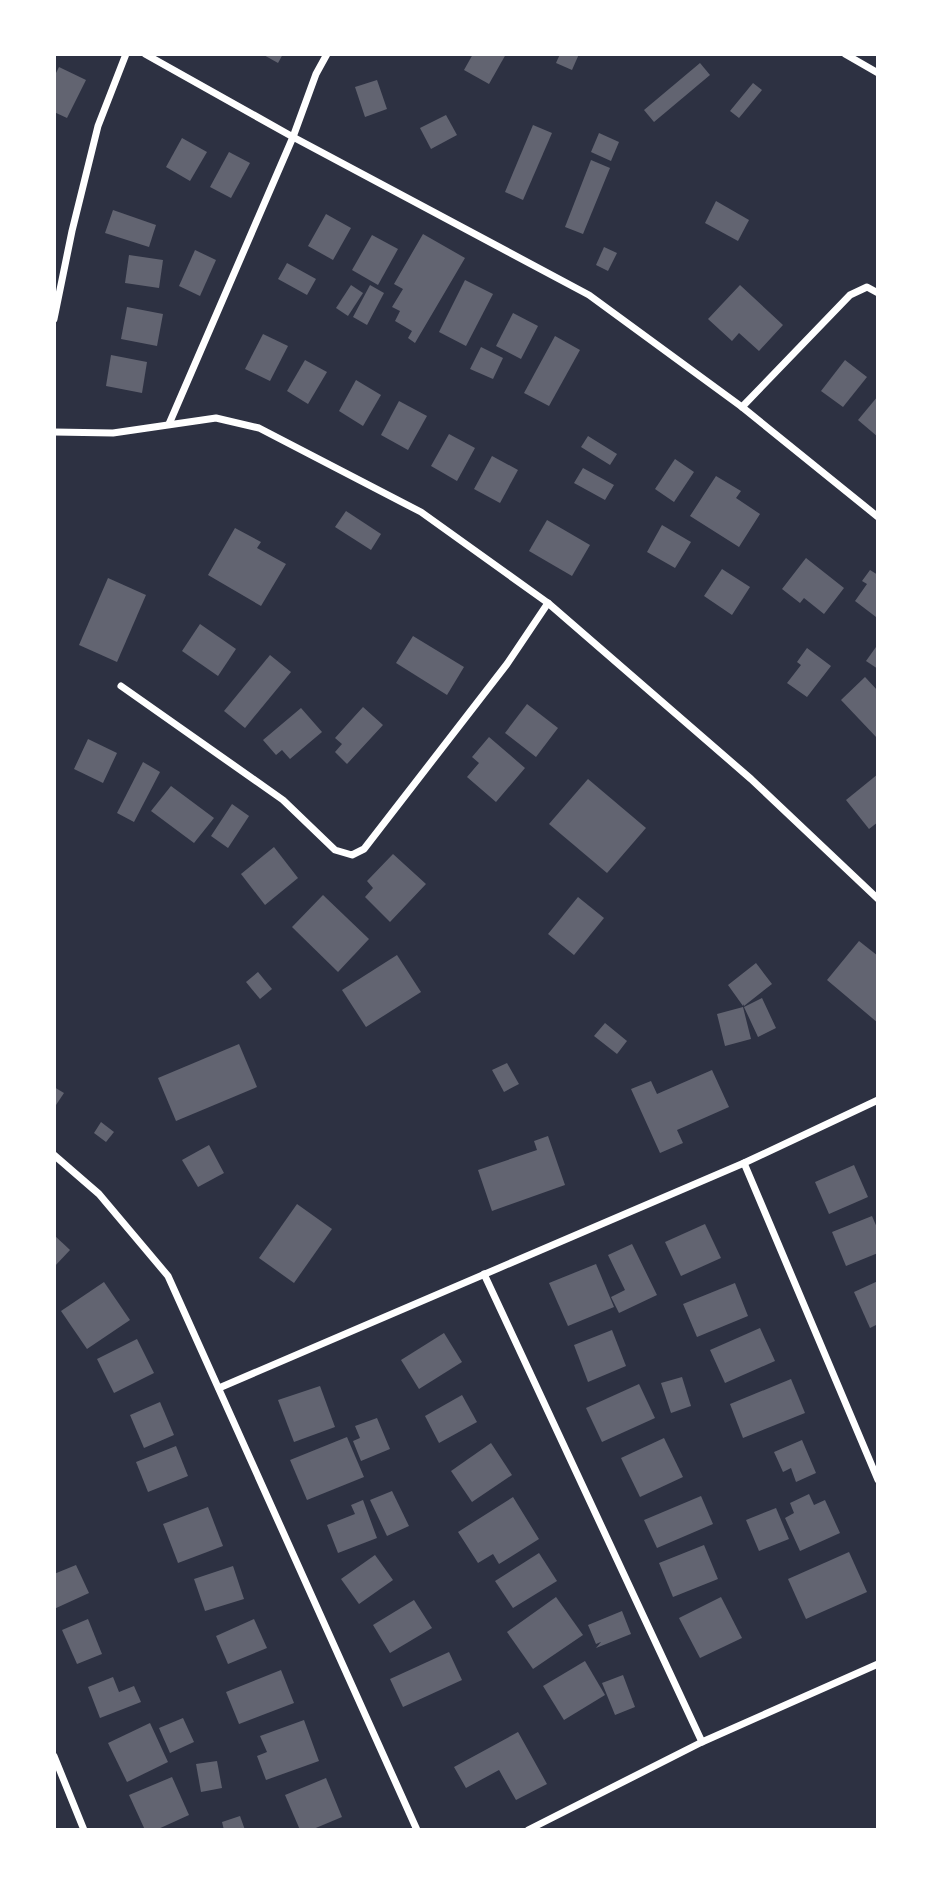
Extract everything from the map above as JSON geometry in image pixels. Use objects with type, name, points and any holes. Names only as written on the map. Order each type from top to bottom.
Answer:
[{"type":"street","points":[[54,319],[98,126],[126,54]]},
{"type":"street","points":[[145,54],[293,137],[589,295],[742,407],[878,517]]},
{"type":"street","points":[[169,424],[293,137],[316,74],[327,54]]},
{"type":"street","points":[[845,54],[878,73]]},
{"type":"street","points":[[742,407],[850,295],[867,287],[878,293]]},
{"type":"street","points":[[54,432],[113,433],[216,418],[259,428],[421,512],[548,603],[751,779],[878,899]]},
{"type":"street","points":[[121,686],[283,800],[335,850],[352,856],[364,849],[507,664],[548,603]]},
{"type":"street","points":[[219,1388],[744,1163],[878,1100]]},
{"type":"street","points":[[54,1156],[99,1194],[168,1276],[417,1830]]},
{"type":"street","points":[[744,1163],[878,1480]]},
{"type":"street","points":[[484,1274],[702,1742]]},
{"type":"street","points":[[528,1830],[702,1742],[878,1664]]},
{"type":"street","points":[[54,1756],[84,1830]]},
{"type":"building","points":[[262,54],[283,54],[278,63]]},
{"type":"building","points":[[473,54],[506,54],[489,84],[464,70]]},
{"type":"building","points":[[560,54],[579,54],[572,70],[556,63]]},
{"type":"building","points":[[700,63],[710,75],[654,122],[644,110]]},
{"type":"building","points":[[59,67],[86,80],[67,118],[54,112],[54,77]]},
{"type":"building","points":[[377,80],[387,109],[365,117],[355,87]]},
{"type":"building","points":[[753,83],[762,90],[739,118],[730,111]]},
{"type":"building","points":[[446,115],[457,135],[431,149],[420,128]]},
{"type":"building","points":[[533,125],[552,133],[523,200],[505,192]]},
{"type":"building","points":[[599,133],[619,142],[611,161],[591,152]]},
{"type":"building","points":[[182,138],[207,152],[190,181],[166,167]]},
{"type":"building","points":[[229,152],[250,163],[231,198],[210,187]]},
{"type":"building","points":[[591,160],[610,168],[583,234],[565,227]]},
{"type":"building","points":[[716,201],[749,220],[738,241],[705,223]]},
{"type":"building","points":[[113,210],[156,225],[149,247],[105,233]]},
{"type":"building","points":[[326,214],[351,228],[333,260],[308,246]]},
{"type":"building","points":[[423,234],[465,258],[415,343],[408,338],[412,331],[395,321],[400,311],[392,307],[403,289],[394,284]]},
{"type":"building","points":[[372,235],[398,249],[378,285],[352,270]]},
{"type":"building","points":[[604,247],[617,253],[608,271],[596,265]]},
{"type":"building","points":[[195,250],[216,260],[200,296],[179,286]]},
{"type":"building","points":[[129,255],[163,260],[159,288],[125,283]]},
{"type":"building","points":[[287,263],[316,279],[307,295],[278,279]]},
{"type":"building","points":[[465,280],[493,294],[466,346],[439,332]]},
{"type":"building","points":[[351,285],[363,293],[348,316],[336,308]]},
{"type":"building","points":[[370,285],[384,293],[367,325],[353,317]]},
{"type":"building","points":[[740,285],[783,325],[759,351],[739,333],[732,341],[708,319]]},
{"type":"building","points":[[127,307],[163,314],[157,346],[121,339]]},
{"type":"building","points":[[513,313],[538,326],[521,359],[496,346]]},
{"type":"building","points":[[263,334],[288,346],[270,381],[245,369]]},
{"type":"building","points":[[555,336],[580,350],[549,406],[524,393]]},
{"type":"building","points":[[481,347],[503,358],[493,379],[470,369]]},
{"type":"building","points":[[111,355],[147,362],[142,393],[106,386]]},
{"type":"building","points":[[305,360],[327,372],[308,404],[287,391]]},
{"type":"building","points":[[845,360],[867,377],[843,407],[821,391]]},
{"type":"building","points":[[356,380],[381,395],[363,426],[339,411]]},
{"type":"building","points":[[878,396],[878,437],[858,420]]},
{"type":"building","points":[[399,401],[427,416],[408,450],[381,435]]},
{"type":"building","points":[[449,434],[475,448],[457,481],[431,466]]},
{"type":"building","points":[[588,436],[617,454],[610,465],[581,447]]},
{"type":"building","points":[[492,456],[518,470],[500,503],[474,489]]},
{"type":"building","points":[[675,459],[694,472],[674,502],[655,489]]},
{"type":"building","points":[[583,468],[614,485],[605,500],[574,483]]},
{"type":"building","points":[[716,476],[741,491],[736,498],[760,514],[739,547],[690,516]]},
{"type":"building","points":[[346,511],[381,534],[371,550],[335,527]]},
{"type":"building","points":[[547,520],[590,545],[572,576],[529,551]]},
{"type":"building","points":[[662,525],[691,542],[675,568],[647,552]]},
{"type":"building","points":[[235,528],[261,542],[257,548],[286,564],[261,606],[208,575]]},
{"type":"building","points":[[806,558],[844,588],[824,614],[804,598],[800,603],[782,589]]},
{"type":"building","points":[[722,569],[750,587],[732,615],[704,596]]},
{"type":"building","points":[[870,570],[878,575],[876,617],[855,601],[867,584],[862,581]]},
{"type":"building","points":[[108,578],[146,595],[117,662],[79,645]]},
{"type":"building","points":[[200,624],[236,649],[218,676],[182,651]]},
{"type":"building","points":[[413,636],[464,667],[447,695],[396,663]]},
{"type":"building","points":[[876,647],[878,649],[878,669],[866,661]]},
{"type":"building","points":[[807,648],[831,666],[807,697],[787,683],[801,665],[797,662]]},
{"type":"building","points":[[270,655],[291,672],[245,728],[224,711]]},
{"type":"building","points":[[865,677],[878,691],[878,739],[841,700]]},
{"type":"building","points":[[527,704],[558,728],[536,757],[505,733]]},
{"type":"building","points":[[363,707],[383,725],[347,764],[335,752],[342,744],[335,738]]},
{"type":"building","points":[[301,708],[322,732],[290,759],[282,750],[276,755],[263,740]]},
{"type":"building","points":[[489,737],[525,768],[496,802],[467,777],[479,763],[472,757]]},
{"type":"building","points":[[88,739],[117,753],[103,783],[74,769]]},
{"type":"building","points":[[143,762],[160,772],[134,822],[117,813]]},
{"type":"building","points":[[878,774],[878,822],[869,829],[846,800]]},
{"type":"building","points":[[588,779],[646,828],[607,873],[549,824]]},
{"type":"building","points":[[171,786],[214,818],[194,843],[151,811]]},
{"type":"building","points":[[232,804],[249,816],[228,848],[211,836]]},
{"type":"building","points":[[274,847],[298,878],[265,905],[241,874]]},
{"type":"building","points":[[393,854],[426,884],[390,922],[365,897],[373,888],[367,881]]},
{"type":"building","points":[[323,895],[369,939],[338,972],[292,927]]},
{"type":"building","points":[[578,897],[604,918],[574,955],[548,934]]},
{"type":"building","points":[[859,941],[878,956],[878,1023],[827,980]]},
{"type":"building","points":[[397,955],[421,992],[366,1027],[342,990]]},
{"type":"building","points":[[756,963],[772,984],[743,1006],[728,985]]},
{"type":"building","points":[[258,972],[272,989],[260,999],[246,982]]},
{"type":"building","points":[[762,998],[776,1028],[758,1037],[744,1007]]},
{"type":"building","points":[[743,1007],[751,1039],[725,1046],[717,1014]]},
{"type":"building","points":[[605,1023],[627,1041],[617,1054],[594,1036]]},
{"type":"building","points":[[239,1044],[257,1087],[176,1121],[158,1078]]},
{"type":"building","points":[[507,1063],[519,1084],[504,1092],[492,1070]]},
{"type":"building","points":[[712,1070],[729,1107],[677,1130],[683,1143],[660,1153],[631,1089],[651,1081],[657,1094]]},
{"type":"building","points":[[54,1087],[64,1093],[56,1105],[54,1103]]},
{"type":"building","points":[[101,1122],[114,1132],[106,1142],[94,1133]]},
{"type":"building","points":[[548,1136],[565,1185],[492,1211],[478,1170],[537,1150],[534,1141]]},
{"type":"building","points":[[209,1145],[224,1173],[198,1187],[182,1160]]},
{"type":"building","points":[[854,1165],[868,1197],[829,1214],[815,1182]]},
{"type":"building","points":[[297,1204],[332,1229],[294,1283],[259,1258]]},
{"type":"building","points":[[872,1216],[878,1230],[878,1253],[846,1266],[832,1232]]},
{"type":"building","points":[[705,1224],[721,1258],[681,1276],[665,1242]]},
{"type":"building","points":[[54,1235],[70,1250],[54,1267]]},
{"type":"building","points":[[632,1244],[657,1295],[619,1313],[611,1297],[625,1290],[608,1255]]},
{"type":"building","points":[[596,1264],[614,1307],[568,1326],[549,1283]]},
{"type":"building","points":[[878,1281],[878,1324],[870,1328],[854,1292]]},
{"type":"building","points":[[104,1282],[130,1320],[87,1349],[61,1311]]},
{"type":"building","points":[[735,1283],[748,1316],[697,1337],[683,1304]]},
{"type":"building","points":[[760,1328],[775,1361],[725,1383],[710,1350]]},
{"type":"building","points":[[612,1330],[626,1366],[588,1382],[574,1345]]},
{"type":"building","points":[[444,1333],[462,1362],[419,1389],[401,1360]]},
{"type":"building","points":[[137,1339],[154,1373],[114,1393],[97,1359]]},
{"type":"building","points":[[682,1377],[691,1406],[671,1413],[661,1383]]},
{"type":"building","points":[[791,1379],[805,1413],[743,1438],[730,1404]]},
{"type":"building","points":[[639,1384],[655,1418],[602,1442],[586,1408]]},
{"type":"building","points":[[320,1386],[335,1427],[294,1442],[278,1400]]},
{"type":"building","points":[[462,1395],[477,1422],[439,1443],[425,1416]]},
{"type":"building","points":[[160,1402],[174,1435],[144,1448],[130,1415]]},
{"type":"building","points":[[377,1418],[390,1449],[361,1461],[353,1441],[360,1438],[355,1426]]},
{"type":"building","points":[[347,1437],[364,1477],[307,1500],[290,1460]]},
{"type":"building","points":[[664,1438],[683,1477],[640,1497],[621,1458]]},
{"type":"building","points":[[802,1440],[816,1473],[796,1482],[791,1468],[783,1472],[774,1452]]},
{"type":"building","points":[[491,1443],[512,1475],[472,1502],[451,1471]]},
{"type":"building","points":[[176,1446],[188,1476],[148,1492],[136,1462]]},
{"type":"building","points":[[392,1491],[409,1526],[387,1536],[370,1500]]},
{"type":"building","points":[[809,1494],[814,1505],[825,1500],[840,1533],[800,1551],[785,1518],[794,1513],[790,1503]]},
{"type":"building","points":[[701,1496],[713,1524],[657,1548],[644,1520]]},
{"type":"building","points":[[513,1497],[539,1539],[499,1564],[493,1554],[478,1563],[458,1532]]},
{"type":"building","points":[[363,1500],[377,1538],[338,1553],[327,1525],[355,1514],[351,1505]]},
{"type":"building","points":[[208,1507],[223,1546],[178,1563],[163,1524]]},
{"type":"building","points":[[776,1508],[789,1539],[759,1551],[746,1520]]},
{"type":"building","points":[[704,1545],[718,1579],[673,1597],[659,1563]]},
{"type":"building","points":[[849,1552],[867,1592],[806,1619],[788,1579]]},
{"type":"building","points":[[539,1553],[557,1581],[513,1608],[495,1581]]},
{"type":"building","points":[[375,1555],[393,1580],[359,1604],[341,1579]]},
{"type":"building","points":[[76,1565],[89,1593],[54,1609],[54,1574]]},
{"type":"building","points":[[233,1566],[244,1599],[205,1611],[194,1579]]},
{"type":"building","points":[[556,1597],[583,1635],[533,1669],[507,1632]]},
{"type":"building","points":[[721,1597],[742,1638],[700,1658],[679,1618]]},
{"type":"building","points":[[414,1600],[432,1628],[390,1653],[373,1625]]},
{"type":"building","points":[[622,1611],[631,1634],[596,1648],[601,1642],[596,1644],[588,1625]]},
{"type":"building","points":[[88,1619],[102,1654],[77,1664],[62,1630]]},
{"type":"building","points":[[254,1619],[267,1648],[228,1664],[216,1636]]},
{"type":"building","points":[[449,1652],[462,1680],[403,1707],[390,1679]]},
{"type":"building","points":[[585,1661],[605,1695],[564,1720],[543,1686]]},
{"type":"building","points":[[281,1670],[294,1703],[239,1724],[226,1692]]},
{"type":"building","points":[[623,1675],[635,1707],[615,1715],[602,1683]]},
{"type":"building","points":[[113,1677],[119,1692],[134,1686],[141,1702],[100,1718],[88,1687]]},
{"type":"building","points":[[183,1718],[194,1742],[170,1753],[159,1728]]},
{"type":"building","points":[[304,1720],[319,1761],[266,1780],[257,1756],[267,1752],[260,1736]]},
{"type":"building","points":[[150,1723],[168,1762],[127,1782],[108,1743]]},
{"type":"building","points":[[518,1732],[547,1784],[516,1800],[499,1770],[466,1788],[454,1767]]},
{"type":"building","points":[[217,1761],[222,1788],[201,1792],[196,1764]]},
{"type":"building","points":[[172,1777],[189,1815],[156,1830],[145,1830],[129,1795]]},
{"type":"building","points":[[326,1778],[342,1817],[311,1830],[300,1830],[285,1795]]},
{"type":"building","points":[[240,1816],[245,1830],[224,1830],[222,1822]]}]
